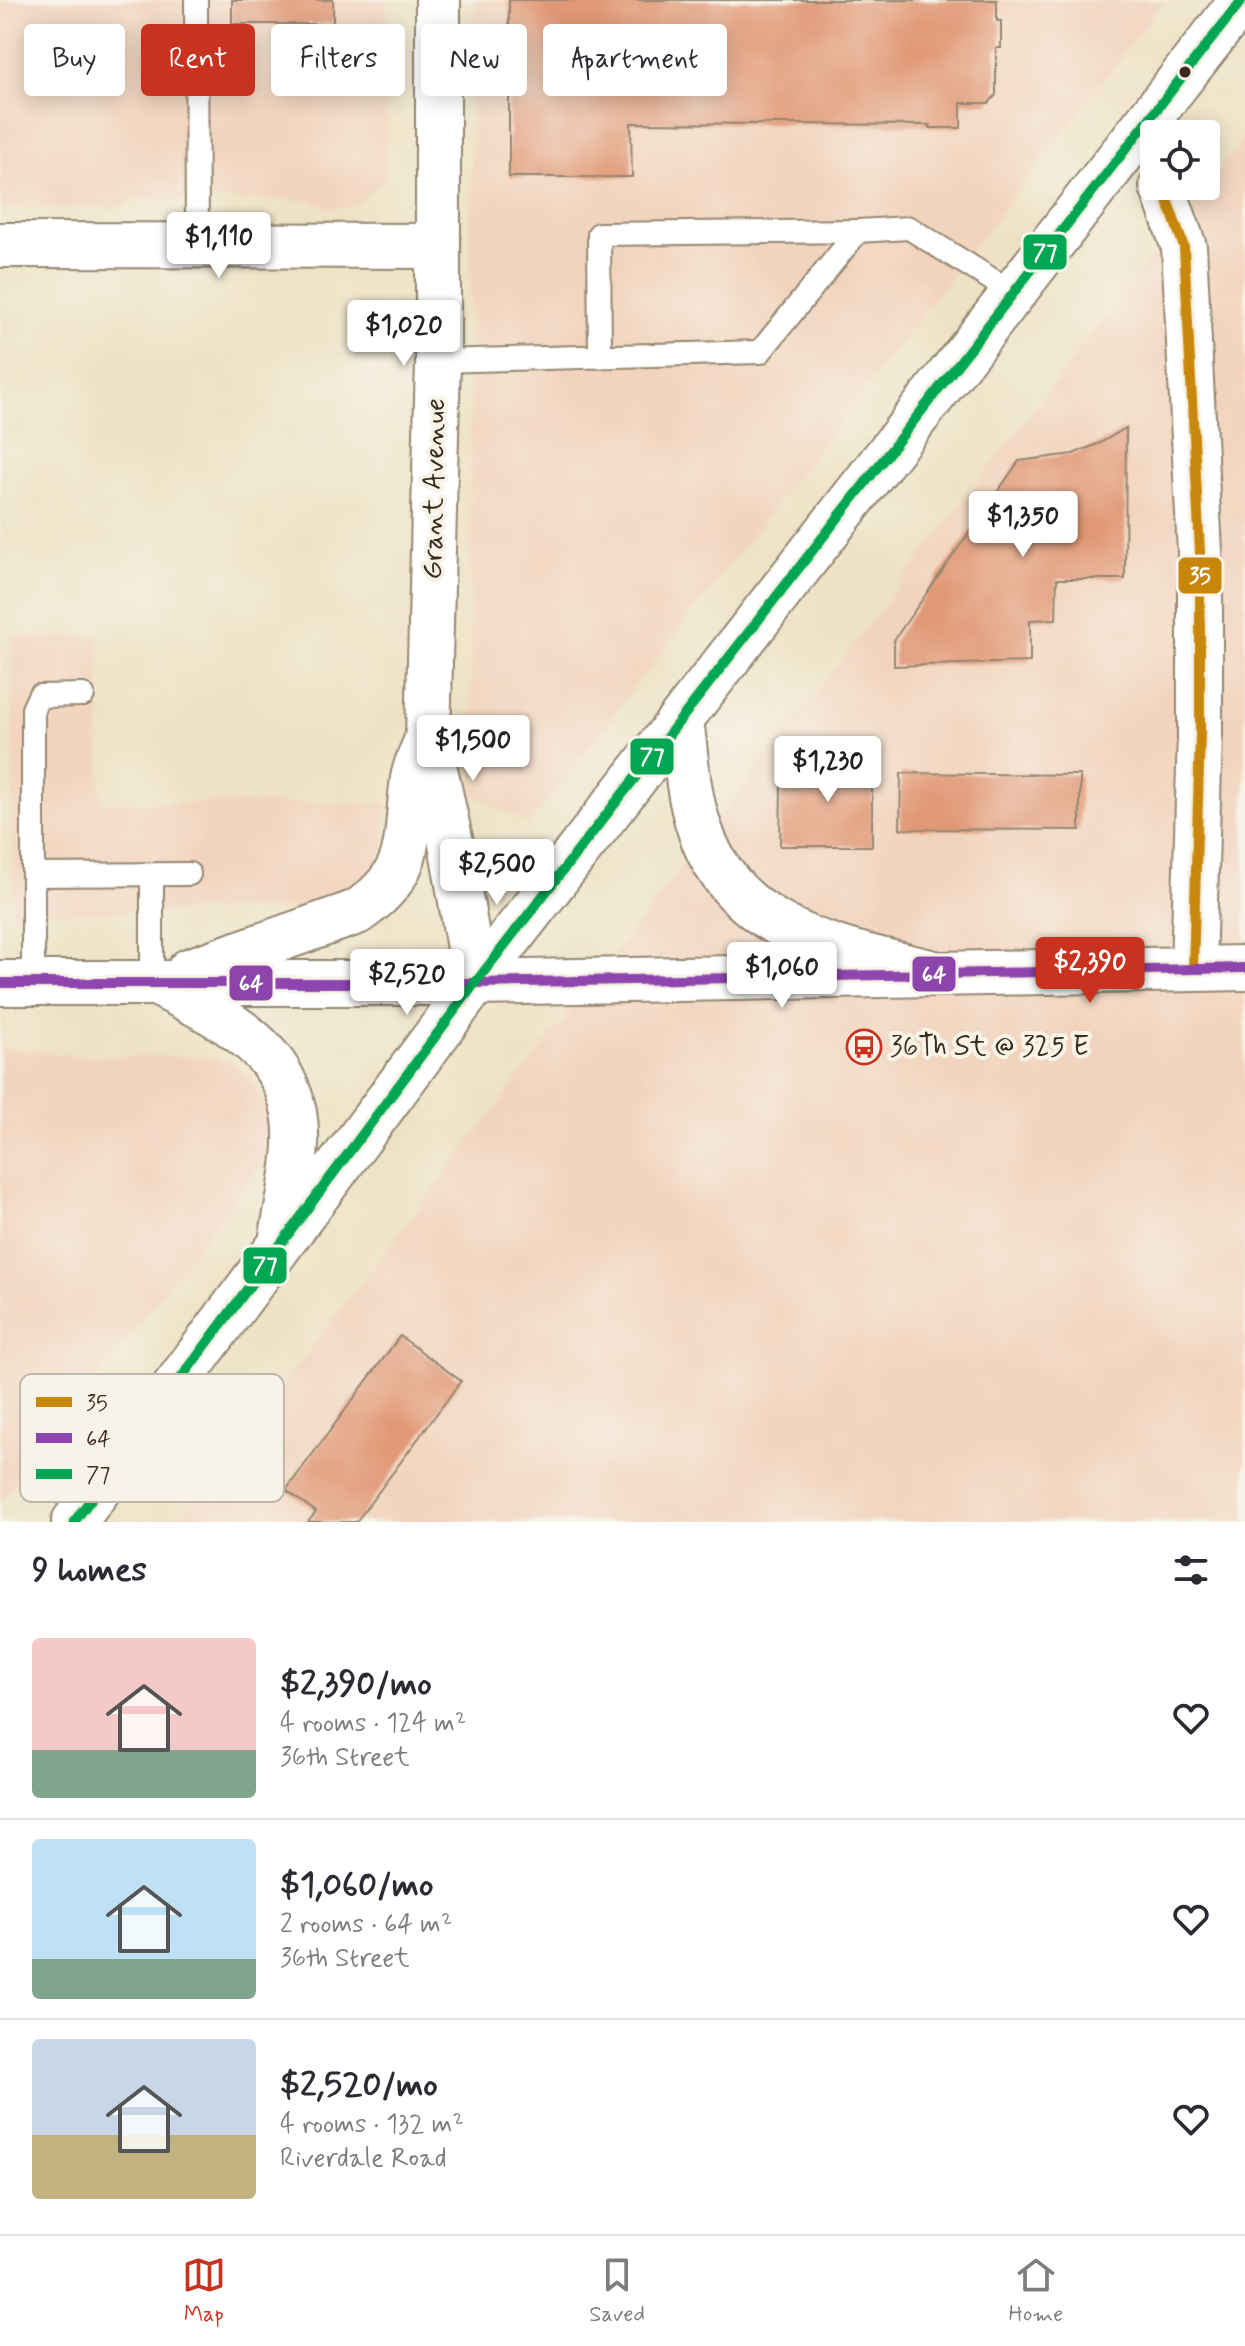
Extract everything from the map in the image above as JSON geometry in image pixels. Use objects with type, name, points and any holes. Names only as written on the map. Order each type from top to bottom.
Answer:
[{"type":"main road","name":"Grant Avenue","points":[[428,737],[438,361],[438,0]]},
{"type":"main road","points":[[1164,120],[1242,0]]},
{"type":"main road","points":[[184,1374],[475,983],[681,720],[1015,294],[1140,154]]},
{"type":"main road","points":[[1167,200],[1184,247],[1200,552],[1200,733],[1193,969]]},
{"type":"main road","points":[[0,245],[438,246]]},
{"type":"main road","points":[[681,720],[691,800],[698,827],[723,875],[745,899],[770,920],[798,936],[934,973]]},
{"type":"main road","points":[[428,737],[451,843],[475,983]]},
{"type":"main road","points":[[154,983],[357,912],[372,901],[386,888],[404,854],[409,835],[414,775],[428,737]]},
{"type":"main road","points":[[17,983],[475,983],[1245,968]]},
{"type":"main road","points":[[154,983],[227,1020],[252,1038],[272,1061],[286,1089],[296,1143],[281,1244]]},
{"type":"main road","points":[[74,1522],[89,1502]]},
{"type":"lane","points":[[196,0],[197,246]]},
{"type":"lane","points":[[600,357],[599,234],[909,228],[1015,294]]},
{"type":"lane","points":[[438,361],[760,352],[858,231]]},
{"type":"lane","points":[[17,983],[33,875],[33,709],[39,696],[83,695]]},
{"type":"lane","points":[[33,875],[189,874]]},
{"type":"lane","points":[[152,875],[154,983]]},
{"type":"shaded area","points":[[0,0],[386,0],[386,24],[271,24],[271,96],[386,96],[386,177],[353,207],[330,208],[308,200],[139,200],[116,208],[0,208]]},
{"type":"shaded area","points":[[475,0],[1165,0],[529,824],[471,795],[470,219],[473,96],[527,96],[527,24],[474,24]]},
{"type":"shaded area","points":[[1245,136],[1245,1522],[177,1522],[192,1502],[284,1502],[284,1383],[1196,200],[1220,200],[1220,168]]},
{"type":"shaded area","points":[[99,635],[100,803],[386,803],[382,860],[355,895],[304,909],[13,913],[12,637]]},
{"type":"shaded area","points":[[0,1048],[84,1057],[198,1056],[233,1063],[253,1080],[268,1109],[270,1142],[262,1160],[99,1374],[20,1374],[20,1476],[0,1502]]},
{"type":"building","points":[[232,0],[333,0],[333,24],[232,24]]},
{"type":"building","points":[[509,0],[997,0],[1001,48],[996,48],[996,95],[989,103],[961,103],[961,128],[930,128],[930,125],[631,123],[632,177],[509,177],[509,96],[527,96],[527,24],[509,24]]},
{"type":"building","points":[[1126,428],[1125,579],[1057,579],[1056,619],[1030,620],[1030,662],[894,666],[894,640],[1019,461],[1073,454]]},
{"type":"building","points":[[813,745],[836,745],[836,763],[872,762],[872,846],[780,846],[781,787],[792,774],[814,773]]},
{"type":"building","points":[[901,773],[1080,775],[1080,830],[900,829]]},
{"type":"building","points":[[400,1336],[461,1381],[356,1522],[308,1522],[316,1512],[286,1490]]},
{"type":"transit line","name":"77","points":[[184,1374],[475,983],[1242,0]]},
{"type":"transit line","name":"35","points":[[1167,200],[1184,247],[1200,552],[1200,733],[1193,969]]},
{"type":"transit line","name":"64","points":[[0,983],[475,983],[1245,968]]},
{"type":"transit line","name":"77","points":[[74,1522],[89,1502]]},
{"type":"place","name":"36Th St @ 325 E","points":[[864,1047]]}]
